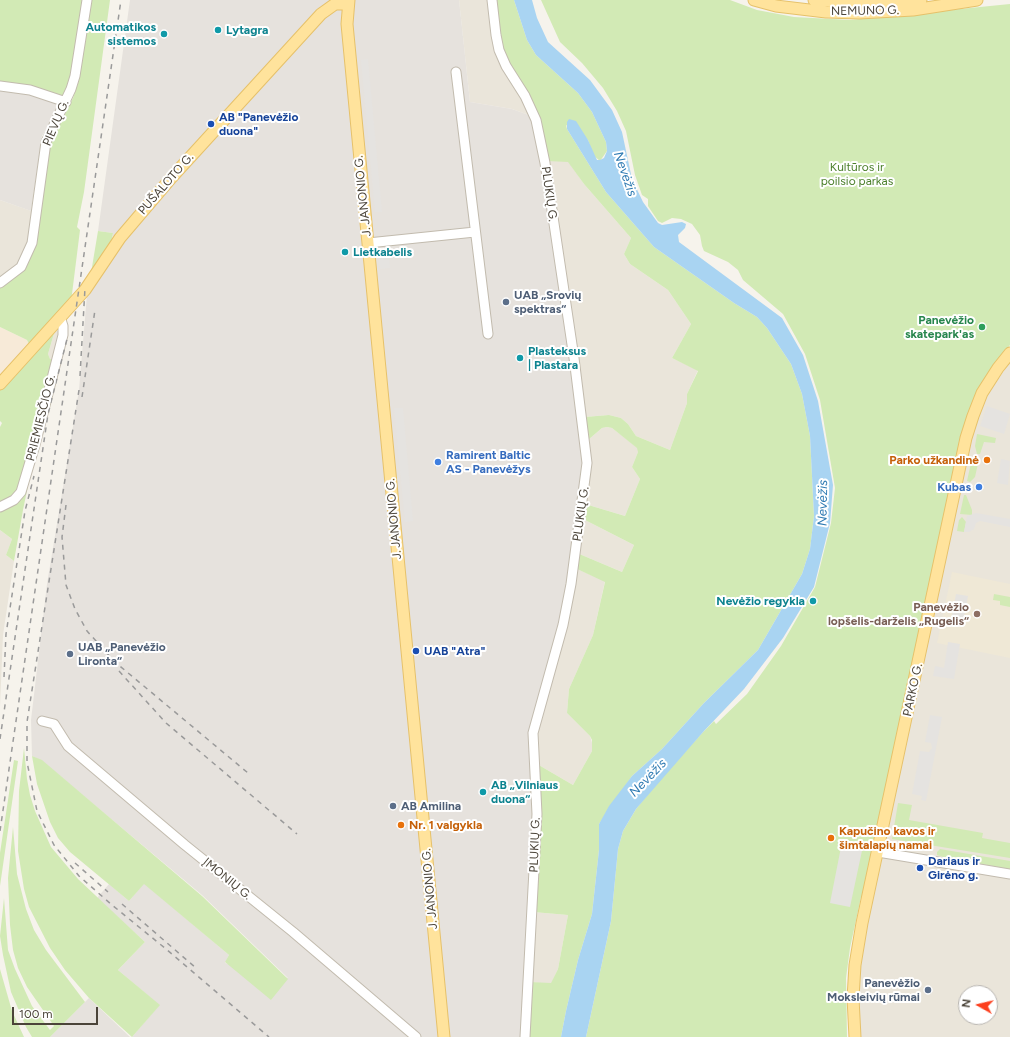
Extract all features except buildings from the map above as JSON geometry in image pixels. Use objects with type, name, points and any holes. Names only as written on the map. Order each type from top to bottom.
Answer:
[{"type":"main road","name":"NEMUNO G.","points":[[754,0],[826,12],[859,13],[913,10],[977,0]]},
{"type":"main road","name":"NEMUNO G.","points":[[814,0],[860,3],[921,0]]},
{"type":"main road","name":"J. JANONIO G.","points":[[348,2],[347,24],[444,1037]]},
{"type":"main road","name":"PUŠALOTO G.","points":[[0,384],[85,290],[125,232],[172,177],[321,14],[335,4],[348,2]]},
{"type":"main road","name":"PARKO G.","points":[[855,1037],[853,1014],[855,965],[967,433],[987,385],[1010,353]]},
{"type":"street","name":"PIEVŲ G.","points":[[0,283],[21,267],[32,243],[46,142],[66,102],[75,76],[87,0]]},
{"type":"street","name":"PLUKIŲ G.","points":[[492,0],[499,50],[506,66],[525,96],[536,120],[543,155],[574,358],[587,463],[571,584],[564,619],[534,733],[537,814],[525,1037]]},
{"type":"street","points":[[456,72],[488,334]]},
{"type":"street","points":[[0,86],[30,90],[66,102]]},
{"type":"street","points":[[368,243],[475,232]]},
{"type":"street","name":"PRIEMIESČIO G.","points":[[0,507],[14,500],[21,492],[35,445],[63,335],[63,326],[60,318]]},
{"type":"street","name":"ĮMONIŲ G.","points":[[42,721],[54,724],[68,746],[185,845],[293,932],[416,1037]]},
{"type":"street","points":[[878,852],[1010,874]]},
{"type":"shaded area","points":[[130,0],[459,0],[470,102],[512,109],[537,118],[588,440],[585,504],[537,727],[527,1037],[132,1037],[159,1005],[118,970],[145,942],[97,898],[109,884],[129,901],[144,883],[229,955],[225,963],[288,978],[202,895],[42,761],[32,756],[31,720],[47,584],[79,390],[87,294],[108,264],[113,233],[98,231]]},
{"type":"shaded area","points":[[459,0],[494,0],[537,118],[512,109],[470,102]]},
{"type":"shaded area","points":[[368,59],[382,212],[375,212],[361,60]]},
{"type":"shaded area","points":[[0,89],[26,92],[61,103],[42,136],[31,211],[0,200]]},
{"type":"shaded area","points":[[547,161],[568,161],[584,184],[631,238],[624,254],[630,264],[668,290],[691,324],[672,358],[698,370],[687,394],[687,403],[670,450],[636,436],[628,424],[621,418],[609,415],[585,417]]},
{"type":"shaded area","points":[[0,200],[37,213],[27,256],[0,283]]},
{"type":"shaded area","points":[[389,257],[390,268],[380,269],[379,258]]},
{"type":"shaded area","points":[[0,327],[27,340],[30,346],[0,379]]},
{"type":"shaded area","points":[[55,330],[60,332],[54,360],[50,359],[48,354]]},
{"type":"shaded area","points":[[1010,362],[1010,1037],[860,1037],[859,972],[867,927],[972,436],[984,400]]},
{"type":"shaded area","points":[[987,406],[1010,414],[1004,434],[980,426]]},
{"type":"shaded area","points":[[394,408],[403,408],[413,521],[405,522]]},
{"type":"shaded area","points":[[602,428],[612,428],[638,448],[638,452],[632,467],[640,479],[625,516],[585,504],[588,440]]},
{"type":"shaded area","points":[[1001,459],[1010,461],[1008,485],[997,483]]},
{"type":"shaded area","points":[[976,513],[1010,519],[1010,527],[980,521],[976,523],[974,529],[969,532],[964,532],[967,516]]},
{"type":"shaded area","points":[[583,519],[634,545],[622,572],[577,553]]},
{"type":"shaded area","points":[[0,530],[12,539],[6,555],[14,561],[3,635],[0,707]]},
{"type":"shaded area","points":[[575,568],[605,581],[593,635],[569,689],[567,713],[590,736],[593,746],[592,751],[573,785],[537,764],[535,737]]},
{"type":"shaded area","name":"Panevėžio lopšelis-darželis „Rugelis“","points":[[952,572],[1010,584],[1010,658],[937,643]]},
{"type":"shaded area","points":[[956,594],[968,596],[963,623],[951,621]]},
{"type":"shaded area","points":[[948,642],[960,644],[954,679],[933,676],[935,666],[944,668]]},
{"type":"shaded area","points":[[930,715],[942,717],[926,801],[921,800],[922,796],[912,794],[920,751],[929,752],[932,748],[931,743],[925,742]]},
{"type":"shaded area","points":[[842,842],[863,846],[850,907],[830,903]]},
{"type":"shaded area","points":[[533,912],[568,915],[558,969],[551,984],[530,982]]},
{"type":"shaded area","points":[[89,998],[130,1037],[50,1037]]},
{"type":"green space","points":[[0,0],[82,0],[72,76],[61,103],[26,92],[0,89]]},
{"type":"green space","points":[[91,0],[110,0],[84,192],[77,227],[80,230],[71,302],[30,346],[27,340],[0,327],[0,288],[23,270],[35,244],[50,144],[73,98],[78,83]]},
{"type":"green space","points":[[494,0],[514,0],[527,40],[536,55],[578,93],[592,112],[606,142],[607,151],[600,161],[593,155],[588,140],[566,125],[606,192],[654,247],[734,303],[757,317],[767,328],[791,364],[802,394],[810,436],[814,516],[810,549],[802,574],[758,650],[704,703],[662,749],[632,776],[599,824],[599,850],[592,914],[578,960],[561,1037],[527,1037],[530,982],[551,983],[558,969],[568,915],[533,912],[537,764],[573,785],[592,751],[592,740],[590,736],[567,713],[569,689],[593,635],[605,582],[575,568],[577,553],[622,572],[634,545],[583,519],[585,504],[625,516],[640,479],[632,467],[638,452],[637,448],[612,428],[607,427],[602,428],[588,440],[585,417],[609,415],[621,418],[628,424],[636,436],[670,450],[687,403],[687,394],[698,371],[672,358],[691,324],[668,290],[630,264],[624,254],[631,238],[584,184],[568,162],[547,161],[537,118],[501,49]]},
{"type":"green space","name":"Kultūros ir poilsio parkas","points":[[541,0],[730,0],[757,10],[794,17],[850,20],[1010,4],[1010,345],[981,384],[864,894],[861,897],[850,948],[846,978],[847,1037],[586,1037],[611,921],[618,849],[623,831],[636,809],[661,778],[714,721],[716,724],[747,694],[781,646],[815,587],[831,523],[835,488],[820,400],[805,354],[783,314],[743,280],[738,270],[728,262],[704,251],[700,235],[692,224],[681,219],[672,218],[662,223],[658,221],[648,206],[648,199],[642,195],[635,175],[626,131],[617,111],[603,88],[582,63],[560,42]]},
{"type":"green space","points":[[98,231],[113,233],[111,244],[90,279]]},
{"type":"green space","points":[[55,330],[48,354],[50,359],[58,361],[37,442],[14,561],[6,555],[12,539],[0,530],[0,427],[2,423],[0,421],[0,390]]},
{"type":"green space","points":[[977,434],[996,438],[995,443],[984,442],[980,454],[977,454],[975,446]]},
{"type":"green space","points":[[979,459],[975,477],[970,482],[967,481],[971,463]]},
{"type":"green space","points":[[964,495],[966,495],[972,510],[972,515],[960,514]]},
{"type":"green space","points":[[962,517],[966,522],[964,532],[957,531],[959,520]]},
{"type":"green space","points":[[994,594],[1010,597],[1010,607],[1000,605],[1000,601],[993,600]]},
{"type":"green space","points":[[24,748],[30,795],[35,811],[51,847],[78,879],[145,942],[118,970],[160,1005],[132,1037],[89,998],[65,970],[50,948],[29,907],[24,889],[18,851],[19,791]]},
{"type":"green space","points":[[32,756],[42,760],[202,896],[288,979],[271,1000],[225,962],[229,955],[144,884],[129,901],[70,852],[58,838],[50,822],[37,784]]},
{"type":"green space","points":[[14,760],[18,761],[0,886],[0,853]]},
{"type":"green space","points":[[898,803],[912,805],[909,820],[983,833],[982,838],[1010,843],[1010,858],[892,839]]},
{"type":"green space","points":[[13,827],[17,874],[26,909],[34,930],[46,950],[85,1002],[50,1037],[32,1037],[26,1027],[11,992],[3,955],[0,936],[4,898],[8,950],[32,1006],[50,1030],[54,1026],[27,987],[18,968],[13,950],[10,925],[8,878]]},
{"type":"green space","points":[[940,849],[1010,861],[1010,869],[943,857],[937,855],[937,852]]},
{"type":"green space","points":[[0,969],[12,1011],[24,1037],[0,1037]]},
{"type":"water","name":"Nevėžis","points":[[514,0],[532,0],[537,18],[548,42],[590,80],[612,110],[622,132],[632,179],[643,202],[658,223],[662,225],[682,222],[686,224],[685,228],[678,235],[679,242],[782,318],[803,355],[818,401],[833,485],[830,523],[814,587],[783,638],[744,689],[704,731],[636,809],[623,831],[618,849],[611,921],[586,1037],[561,1037],[578,960],[592,914],[599,850],[599,824],[609,806],[632,776],[662,749],[704,703],[758,650],[802,574],[810,549],[814,516],[810,436],[802,394],[791,364],[767,328],[757,317],[734,303],[654,247],[606,192],[567,129],[567,122],[569,119],[576,121],[588,140],[597,160],[604,158],[607,151],[606,142],[592,112],[578,93],[536,55],[527,40]]},
{"type":"railway","points":[[0,831],[121,0]]},
{"type":"railway","points":[[80,376],[85,288]]},
{"type":"railway","points":[[82,397],[95,310]]},
{"type":"railway","points":[[0,739],[48,414],[67,339]]},
{"type":"railway","points":[[79,390],[27,722],[27,762],[37,811],[54,845],[79,876],[269,1037]]},
{"type":"railway","points":[[4,677],[6,634],[25,511],[34,476]]},
{"type":"railway","points":[[66,505],[62,537],[66,585],[75,609],[87,631],[115,662],[248,773]]},
{"type":"railway","points":[[119,671],[166,723],[297,834]]},
{"type":"railway","points":[[75,863],[108,892]]},
{"type":"railway","points":[[122,904],[196,968]]},
{"type":"place","name":"Lytagra","points":[[218,30]]},
{"type":"place","name":"Automatikos sistemos","points":[[164,34]]},
{"type":"place","name":"AB \"Panevėžio duona\"","points":[[211,124]]},
{"type":"place","name":"Lietkabelis","points":[[345,252]]},
{"type":"place","name":"UAB „Srovių spektras“","points":[[506,302]]},
{"type":"place","name":"Panevėžio skatepark'as","points":[[982,327]]},
{"type":"place","name":"Plasteksus | Plastara","points":[[520,358]]},
{"type":"place","name":"Parko užkandinė","points":[[987,460]]},
{"type":"place","name":"Ramirent Baltic AS - Panevėžys","points":[[438,462]]},
{"type":"place","name":"Kubas","points":[[979,487]]},
{"type":"place","name":"Nevėžio regykla","points":[[813,601]]},
{"type":"place","name":"Panevėžio lopšelis-darželis „Rugelis“","points":[[977,614]]},
{"type":"place","name":"UAB \"Atra\"","points":[[416,651]]},
{"type":"place","name":"UAB „Panevėžio Lironta“","points":[[70,654]]},
{"type":"place","name":"AB „Vilniaus duona“","points":[[483,792]]},
{"type":"place","name":"AB Amilina","points":[[393,806]]},
{"type":"place","name":"Nr. 1 valgykla","points":[[401,825]]},
{"type":"place","name":"Kapučino kavos ir šimtalapių namai","points":[[831,838]]},
{"type":"place","name":"Dariaus ir Girėno g.","points":[[920,868]]},
{"type":"place","name":"Panevėžio Moksleivių rūmai","points":[[928,990]]}]
